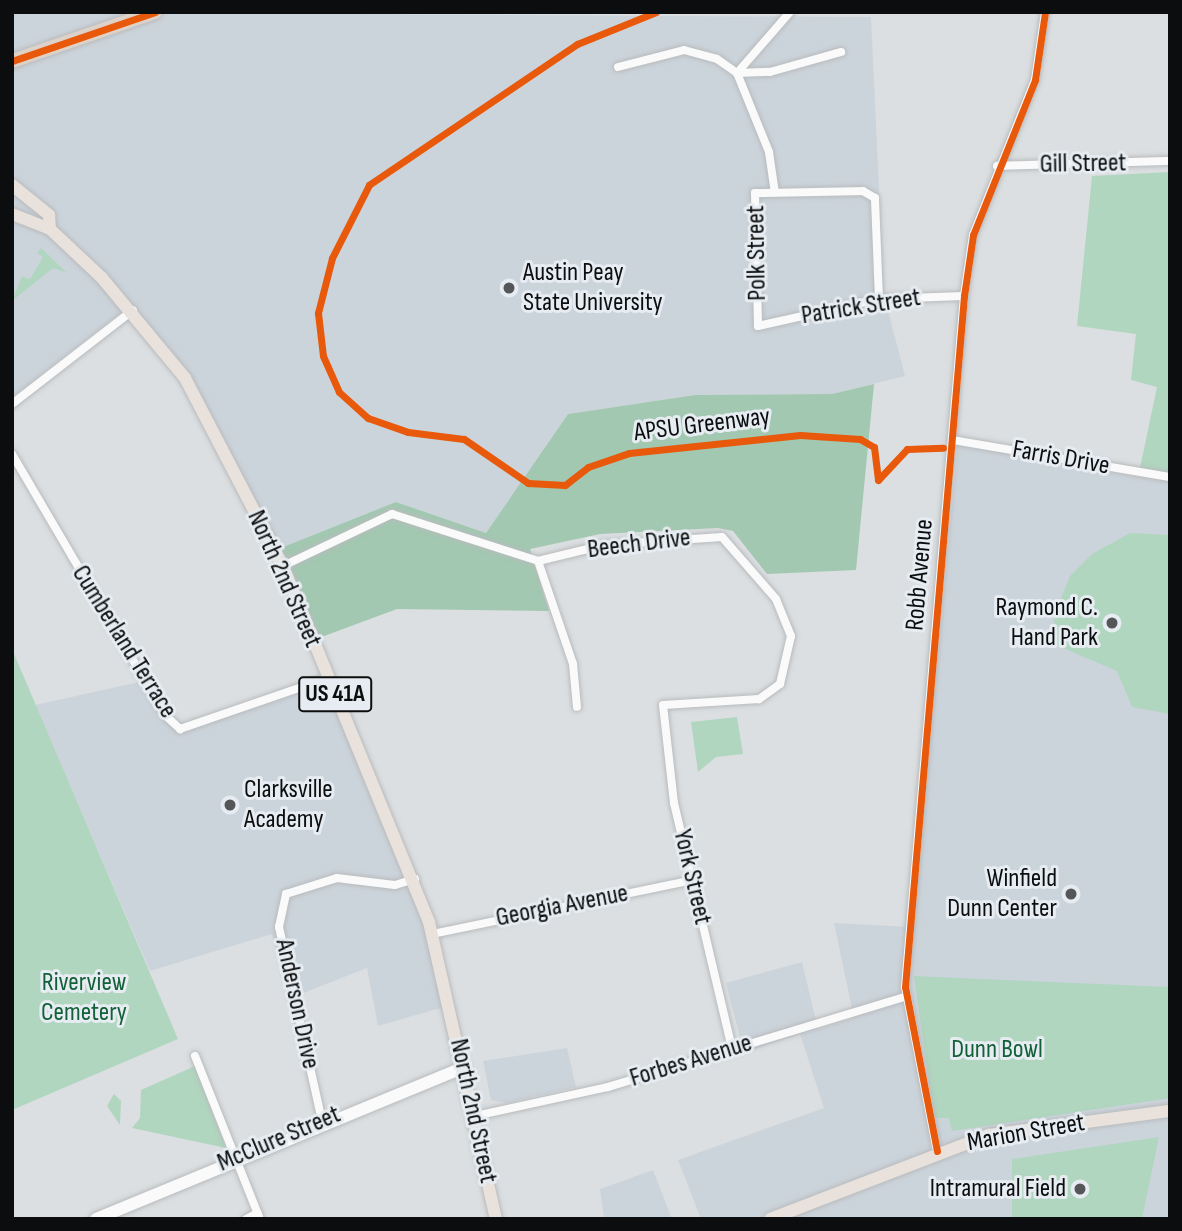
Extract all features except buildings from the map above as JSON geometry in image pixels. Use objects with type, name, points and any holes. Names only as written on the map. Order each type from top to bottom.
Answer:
[{"type":"highway","points":[[12,61],[155,12]]},
{"type":"main road","name":"North 2nd Street","points":[[12,185],[49,215],[50,229]]},
{"type":"main road","name":"North 2nd Street","points":[[12,214],[50,229],[133,310],[185,378],[283,566],[415,879],[432,934],[464,1067],[496,1219]]},
{"type":"main road","name":"McClure Street","points":[[96,1219],[322,1121],[464,1067]]},
{"type":"main road","name":"Marion Street","points":[[770,1219],[937,1151],[989,1135],[1170,1111]]},
{"type":"street","points":[[737,73],[790,12]]},
{"type":"street","name":"Robb Avenue","points":[[937,1151],[905,997],[964,296],[973,234],[997,166],[1035,80],[1045,12]]},
{"type":"street","points":[[618,67],[693,50],[737,73],[841,52]]},
{"type":"street","points":[[737,73],[769,152],[775,192]]},
{"type":"street","name":"Gill Street","points":[[997,166],[1170,161]]},
{"type":"street","name":"Polk Street","points":[[758,326],[755,193],[863,191],[875,198],[879,299]]},
{"type":"street","name":"Patrick Street","points":[[758,326],[879,299],[964,296]]},
{"type":"street","points":[[12,404],[133,310]]},
{"type":"street","name":"Farris Drive","points":[[953,440],[1170,477]]},
{"type":"street","name":"Cumberland Terrace","points":[[12,454],[165,715],[180,729],[328,678]]},
{"type":"street","points":[[283,566],[392,514],[538,561],[573,664],[577,707]]},
{"type":"street","name":"Beech Drive","points":[[538,561],[604,545],[722,537],[776,599],[790,636],[780,684],[759,699],[663,705]]},
{"type":"street","name":"York Street","points":[[663,705],[674,803],[732,1048]]},
{"type":"street","name":"Anderson Drive","points":[[322,1121],[279,927],[286,894],[337,878],[395,886],[415,879]]},
{"type":"street","name":"Georgia Avenue","points":[[432,934],[693,880]]},
{"type":"street","name":"Forbes Avenue","points":[[475,1116],[608,1087],[905,997]]},
{"type":"street","points":[[195,1056],[233,1158],[259,1216],[246,1219]]},
{"type":"shaded area","name":"Austin Peay State University","points":[[12,12],[871,17],[884,295],[905,376],[832,394],[695,395],[568,414],[486,533],[396,502],[273,551],[194,396],[126,309],[12,397]]},
{"type":"shaded area","points":[[958,444],[1138,477],[1140,468],[1170,473],[1170,1219],[701,1219],[678,1160],[824,1108],[800,1034],[744,1053],[726,983],[802,962],[818,1029],[854,1018],[834,923],[912,927]]},
{"type":"shaded area","name":"Clarksville Academy","points":[[328,678],[415,879],[447,1006],[378,1026],[367,968],[288,999],[272,934],[150,971],[35,705],[144,681],[180,729],[189,731]]},
{"type":"shaded area","points":[[567,1048],[576,1087],[506,1103],[491,1100],[483,1061]]},
{"type":"shaded area","points":[[653,1170],[672,1219],[604,1219],[600,1189]]},
{"type":"green space","points":[[1170,172],[1170,473],[1140,468],[1157,387],[1131,380],[1136,334],[1077,326],[1092,176]]},
{"type":"green space","points":[[41,248],[67,273],[53,268],[12,301],[22,276],[30,279],[43,257],[37,253]]},
{"type":"green space","points":[[874,384],[856,570],[767,574],[733,531],[718,528],[600,534],[530,549],[549,611],[397,609],[308,642],[273,551],[396,502],[486,533],[568,414],[695,395],[832,394]]},
{"type":"green space","name":"Raymond C. Hand Park","points":[[1130,533],[1170,535],[1170,714],[1132,707],[1117,671],[1056,645],[1054,615],[1070,576],[1092,554]]},
{"type":"green space","name":"Riverview Cemetery","points":[[12,649],[178,1039],[12,1110]]},
{"type":"green space","points":[[737,717],[743,754],[716,757],[698,772],[691,722]]},
{"type":"green space","name":"Dunn Bowl","points":[[914,976],[1170,987],[1170,1098],[952,1131],[949,1118],[934,1118]]},
{"type":"green space","points":[[195,1066],[226,1148],[132,1128],[140,1118],[141,1090]]},
{"type":"green space","points":[[114,1094],[121,1101],[120,1125],[107,1106]]},
{"type":"green space","name":"Intramural Field","points":[[1159,1137],[1142,1219],[1012,1219],[1012,1159]]},
{"type":"cycle path","points":[[12,61],[155,12]]},
{"type":"cycle path","name":"APSU Greenway","points":[[656,12],[577,44],[369,185],[332,258],[318,313],[323,356],[339,392],[368,418],[408,432],[464,439],[528,483],[565,485],[588,467],[629,453],[800,435],[860,439],[874,447],[878,480],[907,449],[943,448]]},
{"type":"cycle path","points":[[937,1151],[905,987],[964,296],[973,235],[1035,80],[1045,12]]},
{"type":"place","name":"Austin Peay State University","points":[[509,288]]},
{"type":"place","name":"Raymond C. Hand Park","points":[[1112,623]]},
{"type":"place","name":"Clarksville Academy","points":[[230,805]]},
{"type":"place","name":"Winfield Dunn Center","points":[[1071,894]]},
{"type":"place","name":"Intramural Field","points":[[1080,1189]]}]
